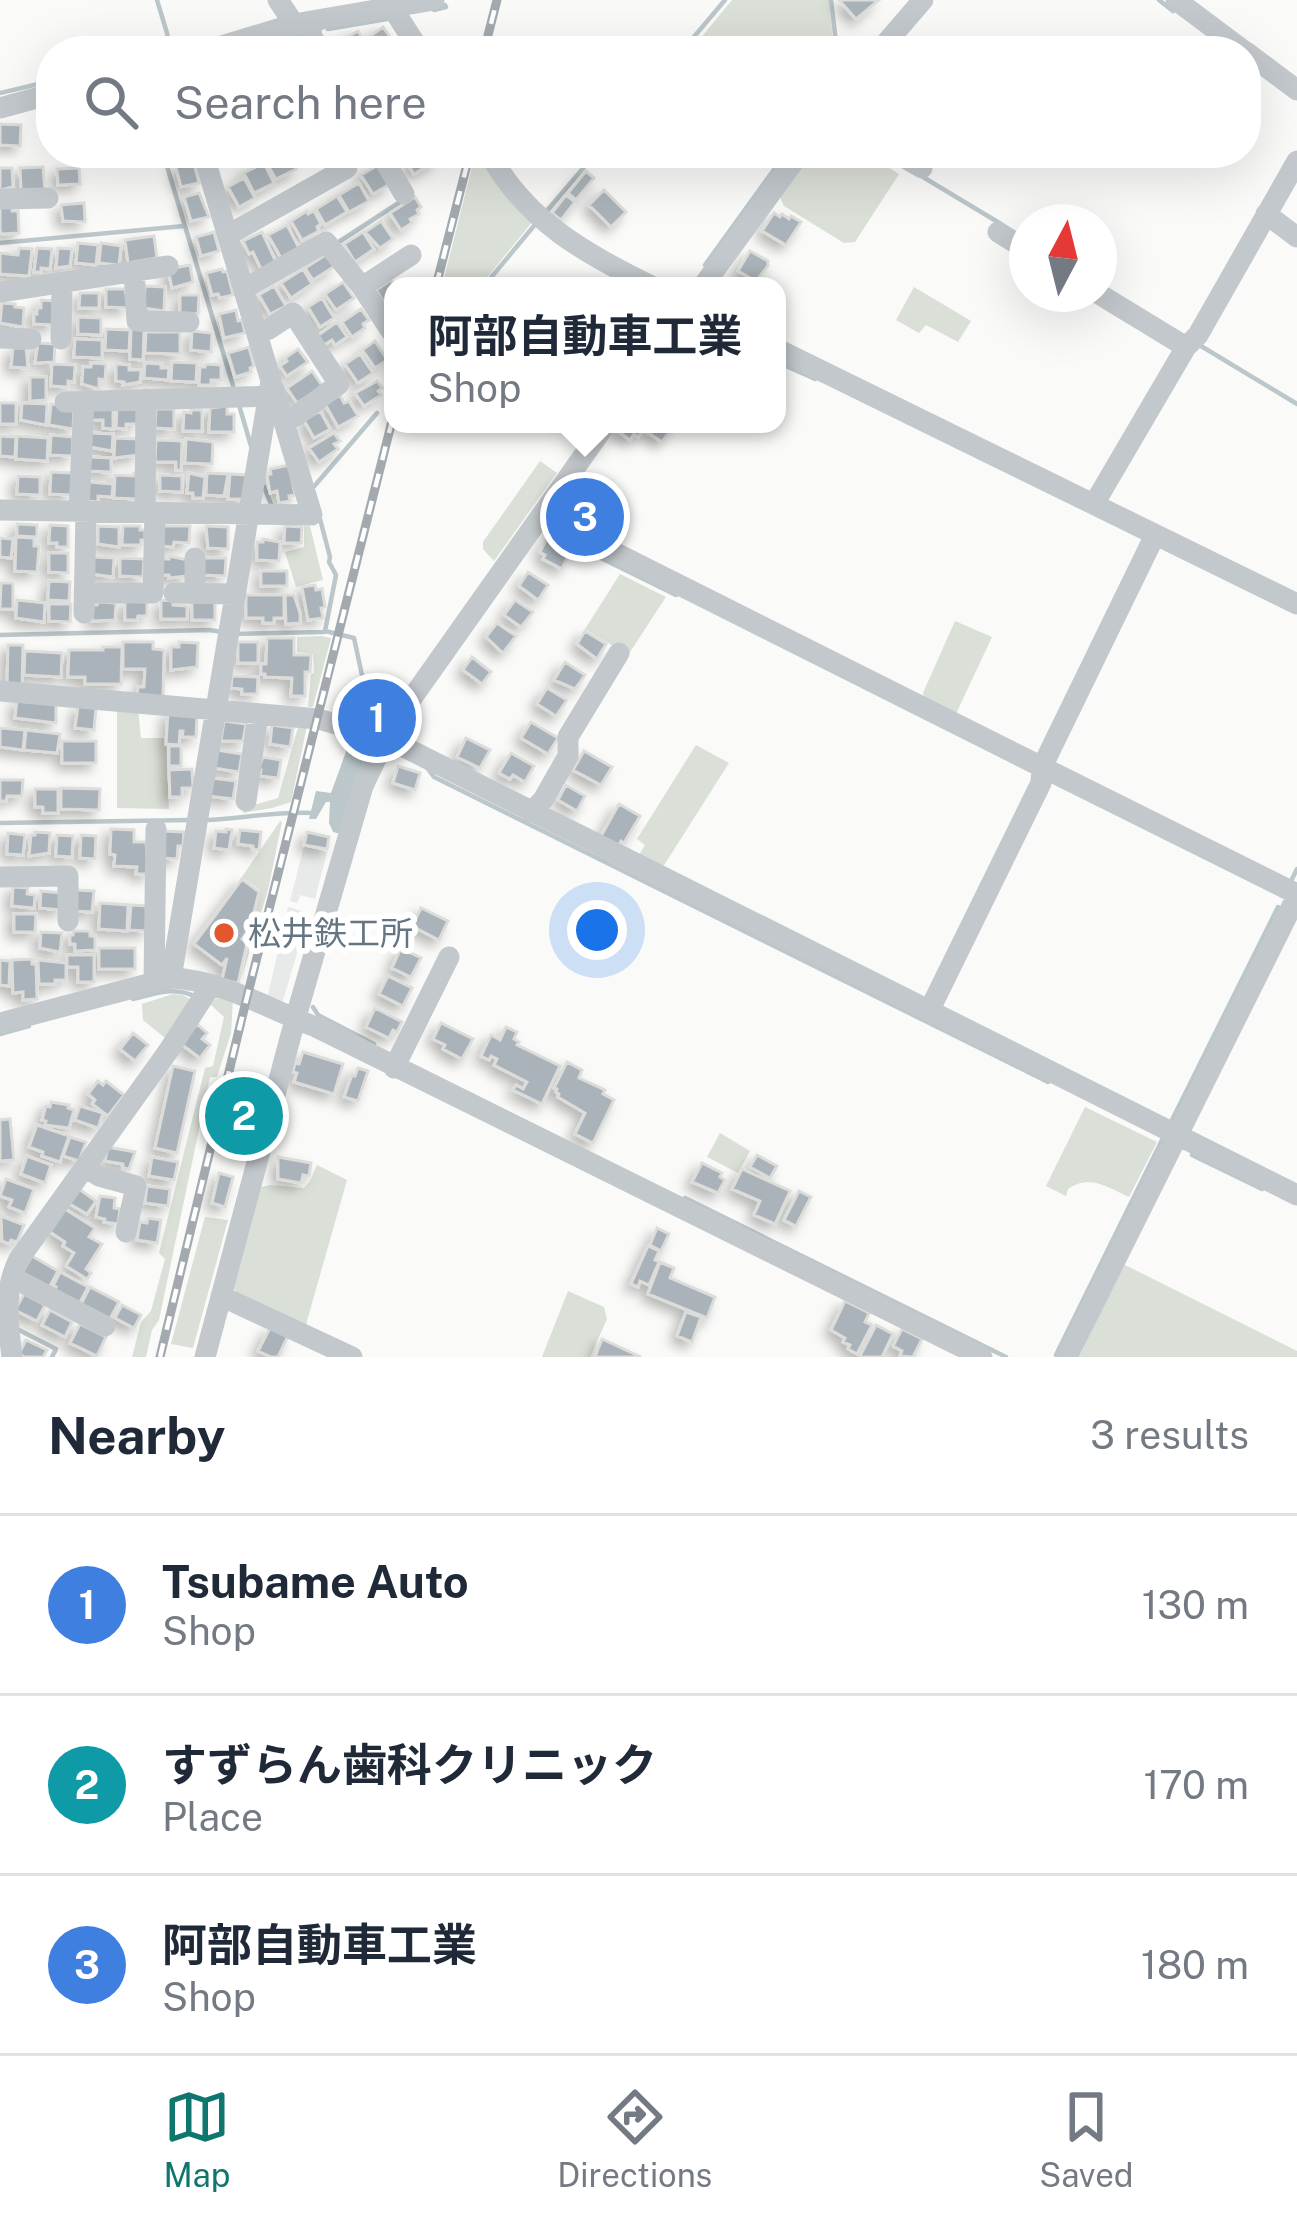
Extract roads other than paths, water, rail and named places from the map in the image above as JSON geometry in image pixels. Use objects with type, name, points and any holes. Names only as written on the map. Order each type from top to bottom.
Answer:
[{"type":"street","points":[[278,0],[309,32],[396,14],[434,0]]},
{"type":"street","points":[[892,36],[923,0]]},
{"type":"street","points":[[1176,0],[1224,36]]},
{"type":"street","points":[[396,14],[410,36]]},
{"type":"street","points":[[1261,64],[1297,90]]},
{"type":"street","points":[[0,108],[36,98]]},
{"type":"street","points":[[1094,504],[1297,161]]},
{"type":"street","points":[[162,980],[236,593],[259,517],[270,388],[262,331],[208,168]]},
{"type":"street","points":[[233,233],[347,168]]},
{"type":"street","points":[[389,168],[404,194]]},
{"type":"street","points":[[497,168],[540,219],[592,256],[633,277]]},
{"type":"street","points":[[710,277],[789,168]]},
{"type":"street","points":[[0,200],[48,198]]},
{"type":"street","points":[[1266,214],[1297,237]]},
{"type":"street","points":[[998,232],[1009,239]]},
{"type":"street","points":[[249,286],[326,242],[384,320]]},
{"type":"street","points":[[362,287],[411,255]]},
{"type":"street","points":[[0,292],[167,266]]},
{"type":"street","points":[[134,271],[137,321],[189,322]]},
{"type":"street","points":[[61,339],[62,283]]},
{"type":"street","points":[[1117,303],[1190,342]]},
{"type":"street","points":[[262,331],[292,313],[339,384],[289,419]]},
{"type":"street","points":[[0,338],[32,339]]},
{"type":"street","points":[[786,353],[1094,504],[1152,541],[1297,604]]},
{"type":"street","points":[[146,399],[153,593],[84,603],[84,515],[74,401],[146,399],[236,397],[270,388]]},
{"type":"street","points":[[0,510],[152,517],[312,515],[289,419],[270,388]]},
{"type":"street","points":[[205,1357],[363,786],[386,738],[600,433]]},
{"type":"street","points":[[542,516],[1042,774],[1292,892],[1171,1133],[1067,1357]]},
{"type":"street","points":[[929,1011],[1152,541]]},
{"type":"street","points":[[196,558],[184,593],[236,593]]},
{"type":"street","points":[[531,812],[568,756],[568,737],[619,653]]},
{"type":"street","points":[[0,691],[317,719],[386,738],[1297,1195]]},
{"type":"street","points":[[246,801],[258,714]]},
{"type":"street","points":[[156,829],[162,980]]},
{"type":"street","points":[[0,877],[68,876],[68,921]]},
{"type":"street","points":[[398,1061],[449,957]]},
{"type":"street","points":[[0,1023],[162,980],[190,979],[212,985],[398,1061],[982,1357]]},
{"type":"street","points":[[12,1357],[11,1277],[19,1259],[212,985]]},
{"type":"street","points":[[85,1167],[136,1186],[126,1232]]},
{"type":"street","points":[[11,1277],[105,1326]]},
{"type":"street","points":[[221,1296],[352,1357]]},
{"type":"waterway","points":[[157,0],[168,36]]},
{"type":"waterway","points":[[695,36],[725,0]]},
{"type":"waterway","points":[[831,0],[835,36]]},
{"type":"waterway","points":[[1159,0],[1173,11]]},
{"type":"waterway","points":[[434,10],[445,5]]},
{"type":"waterway","points":[[328,29],[393,18]]},
{"type":"waterway","points":[[294,36],[305,33]]},
{"type":"waterway","points":[[0,93],[36,85]]},
{"type":"waterway","points":[[168,168],[234,389]]},
{"type":"waterway","points":[[545,213],[583,168]]},
{"type":"waterway","points":[[705,265],[775,168]]},
{"type":"waterway","points":[[923,177],[1001,224]]},
{"type":"waterway","points":[[334,245],[400,202]]},
{"type":"waterway","points":[[491,277],[538,221]]},
{"type":"waterway","points":[[0,243],[184,226]]},
{"type":"waterway","points":[[1201,346],[1297,404]]},
{"type":"waterway","points":[[786,366],[815,379]]},
{"type":"waterway","points":[[239,405],[251,446]]},
{"type":"waterway","points":[[311,490],[377,413]]},
{"type":"waterway","points":[[264,487],[271,504]]},
{"type":"waterway","points":[[320,519],[336,575],[325,631],[354,638],[365,713]]},
{"type":"waterway","points":[[552,534],[676,595]]},
{"type":"waterway","points":[[0,635],[222,632]]},
{"type":"waterway","points":[[233,634],[324,632]]},
{"type":"waterway","points":[[384,724],[397,703]]},
{"type":"waterway","points":[[428,769],[434,777],[1048,1082]]},
{"type":"waterway","points":[[204,820],[312,813]]},
{"type":"waterway","points":[[0,823],[192,820]]},
{"type":"waterway","points":[[1291,881],[1297,869]]},
{"type":"waterway","points":[[1170,1124],[1278,907]]},
{"type":"waterway","points":[[133,999],[173,991],[197,998]]},
{"type":"waterway","points":[[313,1007],[318,1015],[374,1044]]},
{"type":"waterway","points":[[0,1034],[29,1026]]},
{"type":"waterway","points":[[1056,1355],[1165,1134]]},
{"type":"waterway","points":[[1192,1155],[1262,1189]]},
{"type":"waterway","points":[[685,1198],[1006,1357]]},
{"type":"waterway","points":[[15,1328],[56,1349],[52,1357]]},
{"type":"railway","points":[[488,36],[497,0]]},
{"type":"railway","points":[[438,277],[466,168]]},
{"type":"railway","points":[[160,1357],[389,433]]},
{"type":"place","name":"阿部自動車工業","points":[[585,517]]},
{"type":"place","name":"Tsubame Auto","points":[[377,718]]},
{"type":"place","name":"松井鉄工所","points":[[224,933]]},
{"type":"place","name":"すずらん歯科クリニック","points":[[244,1116]]}]
